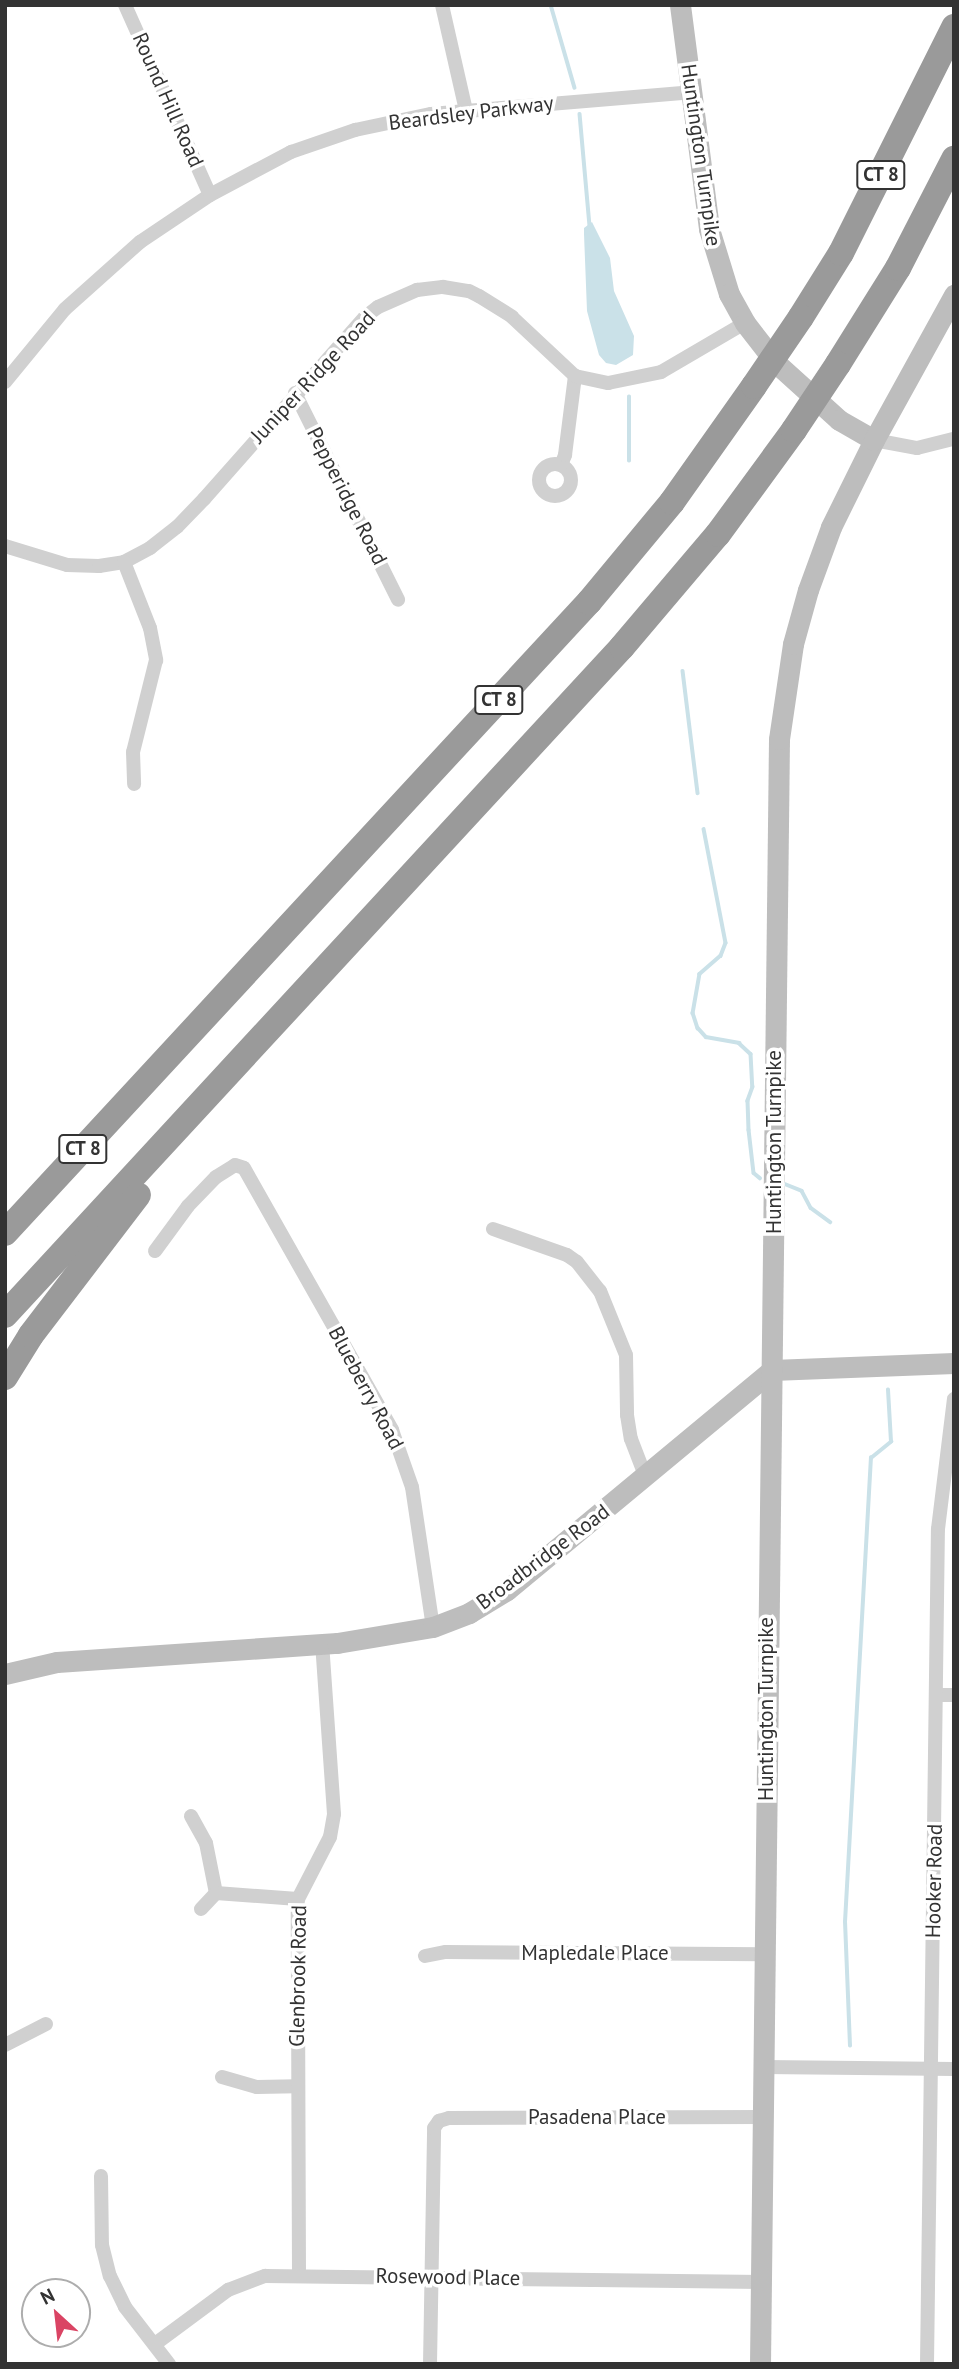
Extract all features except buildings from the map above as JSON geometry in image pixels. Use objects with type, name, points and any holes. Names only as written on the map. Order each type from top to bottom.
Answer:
[{"type":"highway","points":[[894,150],[949,5]]},
{"type":"highway","name":"CT 8","points":[[5,1233],[596,594],[672,502],[801,317],[841,253],[954,27]]},
{"type":"highway","name":"CT 8","points":[[5,1315],[622,647],[718,534],[794,430],[838,364],[898,268],[954,159]]},
{"type":"highway","points":[[5,1377],[31,1335],[122,1214],[195,1127],[268,1048],[324,972]]},
{"type":"highway","points":[[5,1220],[160,1065]]},
{"type":"main road","name":"Huntington Turnpike","points":[[680,5],[713,247],[729,294],[745,323],[791,378],[839,420],[874,440],[831,527],[808,590],[793,644],[782,708],[778,768],[760,2364]]},
{"type":"main road","points":[[874,440],[954,295]]},
{"type":"main road","points":[[772,1370],[953,1368]]},
{"type":"main road","name":"Broadbridge Road","points":[[5,1674],[57,1662],[322,1644],[433,1627],[469,1613],[507,1590],[772,1370]]},
{"type":"street","name":"Round Hill Road","points":[[125,5],[210,195]]},
{"type":"street","points":[[442,5],[466,111]]},
{"type":"street","name":"Beardsley Parkway","points":[[5,382],[39,337],[96,279],[140,242],[210,195],[291,152],[400,119],[691,92]]},
{"type":"street","name":"Juniper Ridge Road","points":[[5,547],[68,565],[99,566],[124,562],[150,548],[177,527],[295,393],[378,307],[417,290],[436,288],[469,291],[479,296],[512,317],[575,376]]},
{"type":"street","points":[[561,466],[575,376],[608,383],[661,372],[745,323]]},
{"type":"street","name":"Pepperidge Road","points":[[295,393],[398,600]]},
{"type":"street","points":[[874,440],[917,448],[954,439]]},
{"type":"street","points":[[124,562],[150,628],[156,660],[132,752],[134,784]]},
{"type":"street","name":"Blueberry Road","points":[[155,1251],[188,1206],[216,1177],[235,1165],[244,1168],[393,1430],[412,1487],[433,1627]]},
{"type":"street","points":[[494,1229],[567,1255],[577,1262],[600,1291],[626,1355],[627,1415],[631,1439],[645,1476]]},
{"type":"street","name":"Hooker Road","points":[[927,2364],[938,1529],[954,1399]]},
{"type":"street","name":"Glenbrook Road","points":[[299,2275],[296,2086],[298,1899],[330,1837],[334,1814],[322,1644]]},
{"type":"street","points":[[937,1695],[954,1695]]},
{"type":"street","points":[[191,1816],[206,1843],[216,1893]]},
{"type":"street","points":[[216,1893],[298,1899]]},
{"type":"street","points":[[201,1909],[216,1893]]},
{"type":"street","name":"Mapledale Place","points":[[425,1956],[446,1952],[765,1954]]},
{"type":"street","points":[[5,2045],[46,2024]]},
{"type":"street","points":[[764,2067],[930,2066],[954,2069]]},
{"type":"street","points":[[222,2077],[257,2087],[296,2086]]},
{"type":"street","name":"Pasadena Place","points":[[431,2278],[434,2128],[449,2118],[764,2117]]},
{"type":"street","points":[[101,2176],[102,2245],[106,2262],[125,2307],[169,2364]]},
{"type":"street","name":"Rosewood Place","points":[[155,2344],[210,2301],[245,2281],[265,2276],[761,2281]]},
{"type":"street","points":[[430,2364],[431,2278]]},
{"type":"water","points":[[592,222],[610,258],[614,291],[634,336],[633,355],[616,365],[606,363],[599,355],[587,311],[584,228]]},
{"type":"waterway","points":[[551,5],[575,88]]},
{"type":"waterway","points":[[580,114],[590,227]]},
{"type":"waterway","points":[[629,397],[629,461]]},
{"type":"waterway","points":[[683,671],[698,793]]},
{"type":"waterway","points":[[704,829],[726,943],[721,956],[700,974],[693,1013],[698,1028],[706,1037],[739,1043],[751,1054],[753,1087],[748,1101],[749,1130],[754,1173],[760,1178]]},
{"type":"waterway","points":[[785,1184],[802,1191],[811,1208],[830,1222]]},
{"type":"waterway","points":[[850,2046],[845,1922],[871,1458],[891,1442],[888,1390]]}]
